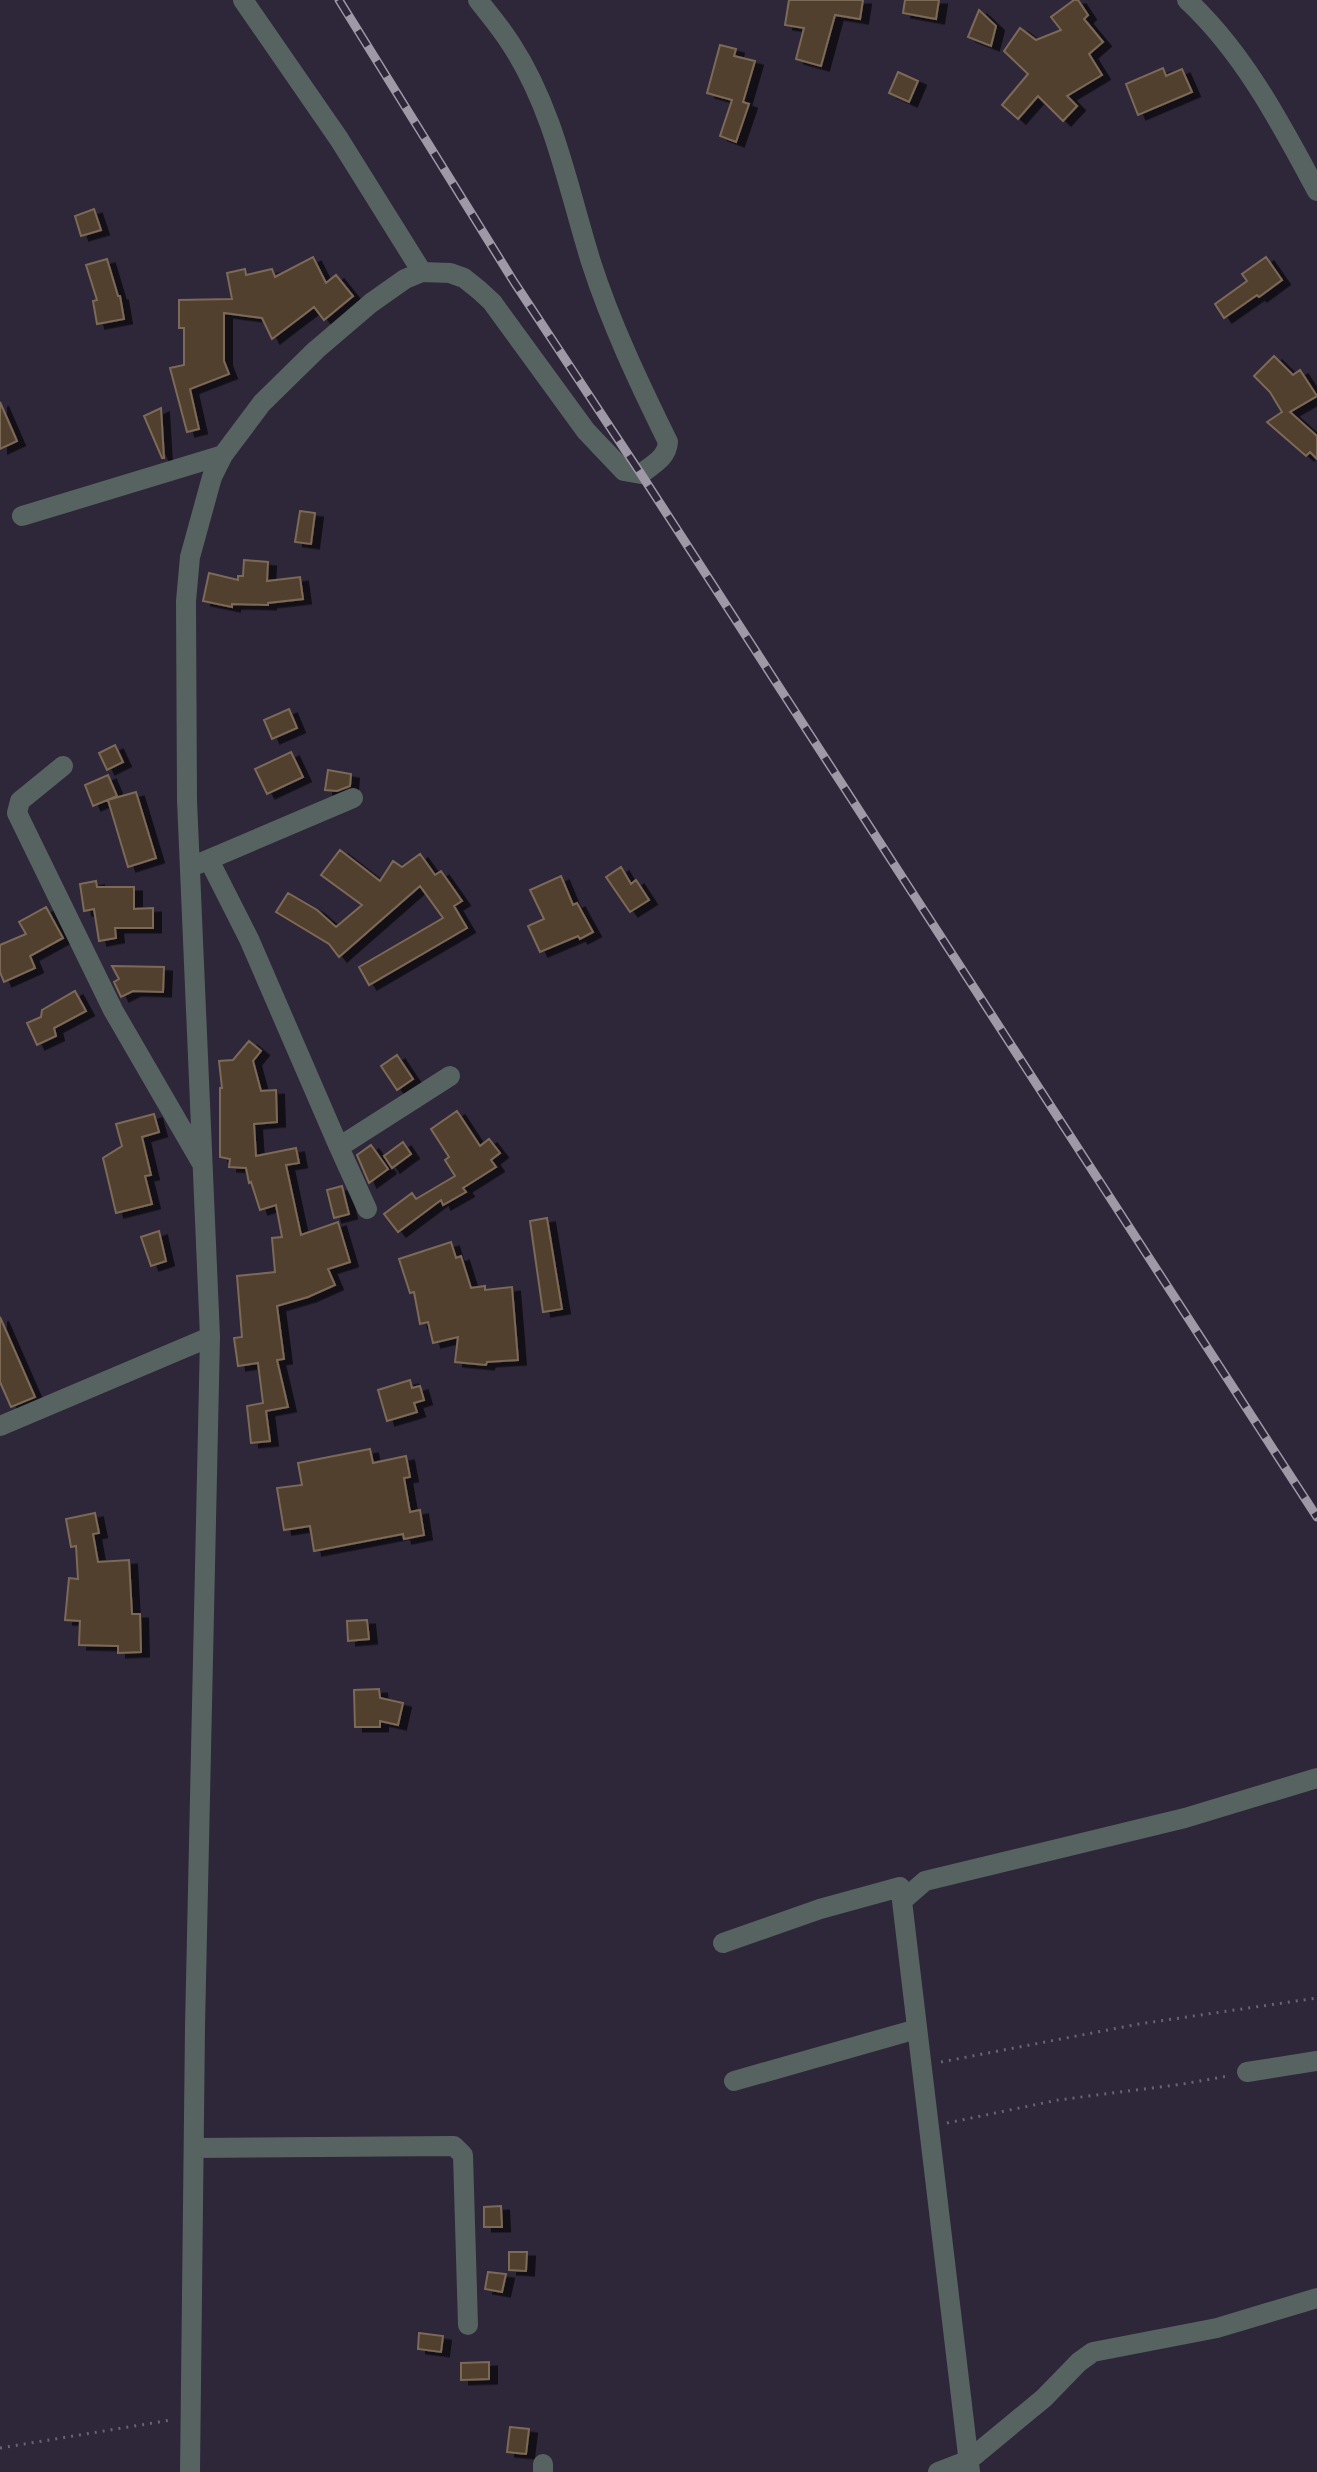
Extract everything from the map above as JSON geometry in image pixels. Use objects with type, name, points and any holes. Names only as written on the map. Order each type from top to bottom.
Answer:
[{"type":"street","points":[[243,0],[339,139],[422,272]]},
{"type":"street","points":[[190,2472],[210,1337],[203,1166],[200,863],[187,800],[186,601],[190,557],[212,477],[223,455],[262,403],[316,350],[371,303],[405,279],[422,272],[450,273],[464,278],[492,302],[586,431],[624,471],[641,474],[666,453],[668,442],[632,368],[591,264],[561,157],[534,88],[512,46],[478,0]]},
{"type":"street","points":[[1190,1],[1224,40],[1265,98],[1317,191]]},
{"type":"street","points":[[22,516],[223,455]]},
{"type":"street","points":[[63,766],[20,801],[17,813],[113,1010],[203,1166]]},
{"type":"street","points":[[200,863],[353,798]]},
{"type":"street","points":[[200,863],[249,939],[367,1209]]},
{"type":"street","points":[[339,1147],[450,1076]]},
{"type":"street","points":[[0,1426],[210,1337]]},
{"type":"street","points":[[902,1901],[925,1881],[1185,1818],[1317,1778]]},
{"type":"street","points":[[723,1943],[820,1909],[900,1887],[970,2466]]},
{"type":"street","points":[[734,2081],[917,2029]]},
{"type":"street","points":[[1247,2072],[1317,2061]]},
{"type":"street","points":[[194,2148],[454,2146],[463,2155],[468,2325]]},
{"type":"street","points":[[938,2472],[970,2466],[1093,2352],[1217,2328],[1317,2298]]},
{"type":"path","points":[[922,2066],[1139,2024],[1317,1998]]},
{"type":"path","points":[[929,2127],[1058,2100],[1183,2084],[1247,2072]]},
{"type":"path","points":[[0,2448],[190,2417]]},
{"type":"building","points":[[789,0],[863,0],[860,19],[835,15],[821,66],[796,59],[804,28],[785,25]]},
{"type":"building","points":[[905,0],[939,0],[936,19],[903,13]]},
{"type":"building","points":[[1078,0],[1088,15],[1084,19],[1103,42],[1089,54],[1102,75],[1067,96],[1077,106],[1063,121],[1038,96],[1018,119],[1002,105],[1028,74],[1004,51],[1020,28],[1036,40],[1061,30],[1051,17]]},
{"type":"building","points":[[979,10],[996,26],[991,46],[968,37]]},
{"type":"building","points":[[720,45],[736,49],[734,56],[755,61],[743,102],[749,104],[736,142],[720,136],[732,100],[707,93]]},
{"type":"building","points":[[1163,68],[1166,76],[1182,69],[1192,92],[1138,115],[1126,84]]},
{"type":"building","points":[[898,72],[918,81],[909,102],[889,93]]},
{"type":"building","points":[[94,209],[101,230],[81,236],[75,216]]},
{"type":"building","points":[[313,257],[326,283],[336,275],[353,296],[324,320],[314,307],[272,339],[262,318],[224,313],[224,361],[229,374],[190,389],[199,429],[187,432],[170,368],[184,365],[184,328],[179,328],[179,300],[232,299],[227,273],[245,269],[246,275],[272,269],[275,277]]},
{"type":"building","points":[[1266,257],[1282,280],[1224,318],[1215,304],[1247,281],[1242,274]]},
{"type":"building","points":[[107,259],[120,296],[124,319],[97,324],[93,301],[97,300],[86,265]]},
{"type":"building","points":[[1274,356],[1293,375],[1300,370],[1317,396],[1290,412],[1317,436],[1317,459],[1310,452],[1306,456],[1267,422],[1282,412],[1270,392],[1254,376]]},
{"type":"building","points":[[0,402],[17,441],[0,449]]},
{"type":"building","points":[[161,408],[164,458],[144,416]]},
{"type":"building","points":[[300,511],[315,513],[311,544],[295,542]]},
{"type":"building","points":[[244,560],[268,562],[267,581],[300,577],[303,599],[268,605],[232,604],[232,607],[203,601],[209,573],[238,580],[238,576],[243,576]]},
{"type":"building","points":[[289,709],[297,728],[272,739],[264,720]]},
{"type":"building","points":[[115,745],[123,762],[107,770],[99,753]]},
{"type":"building","points":[[291,752],[303,777],[267,794],[255,769]]},
{"type":"building","points":[[328,770],[351,774],[350,786],[337,791],[325,790]]},
{"type":"building","points":[[108,775],[117,796],[93,806],[85,785]]},
{"type":"building","points":[[136,792],[156,858],[128,867],[108,800]]},
{"type":"building","points":[[340,850],[380,881],[393,861],[402,867],[420,854],[435,875],[441,871],[462,901],[454,906],[467,928],[369,985],[359,967],[443,918],[420,886],[339,957],[329,944],[276,912],[288,893],[317,910],[336,927],[362,905],[321,875]]},
{"type":"building","points":[[621,867],[631,884],[636,880],[649,900],[630,912],[606,877]]},
{"type":"building","points":[[561,876],[573,905],[577,903],[593,932],[540,952],[528,926],[544,919],[530,890]]},
{"type":"building","points":[[96,881],[97,887],[134,887],[134,909],[153,908],[153,928],[115,928],[116,938],[99,941],[94,909],[84,911],[80,884]]},
{"type":"building","points":[[46,907],[63,938],[30,956],[35,968],[4,982],[0,972],[0,945],[26,934],[19,922]]},
{"type":"building","points":[[112,966],[164,967],[163,992],[133,991],[121,997],[114,982],[119,979]]},
{"type":"building","points":[[75,991],[86,1011],[54,1028],[56,1036],[37,1045],[27,1023],[41,1017],[42,1010]]},
{"type":"building","points":[[249,1041],[261,1051],[253,1061],[261,1091],[276,1090],[277,1122],[254,1124],[256,1156],[296,1148],[299,1163],[286,1165],[301,1235],[338,1222],[350,1262],[328,1269],[335,1285],[277,1306],[284,1359],[277,1360],[288,1407],[266,1411],[270,1441],[251,1443],[247,1406],[263,1403],[258,1363],[238,1366],[234,1338],[242,1337],[237,1276],[275,1272],[272,1238],[282,1237],[276,1205],[260,1210],[246,1168],[229,1167],[230,1159],[220,1157],[222,1088],[219,1061],[233,1060]]},
{"type":"building","points":[[397,1055],[413,1079],[397,1090],[381,1066]]},
{"type":"building","points":[[457,1111],[480,1146],[489,1139],[500,1153],[491,1160],[496,1167],[463,1188],[466,1192],[443,1205],[441,1200],[398,1232],[384,1214],[412,1193],[416,1199],[455,1176],[445,1160],[449,1157],[431,1129]]},
{"type":"building","points":[[154,1114],[159,1132],[142,1137],[151,1175],[145,1176],[152,1204],[116,1213],[103,1158],[122,1146],[116,1124]]},
{"type":"building","points":[[403,1142],[411,1154],[392,1168],[384,1156]]},
{"type":"building","points":[[371,1145],[388,1169],[369,1183],[357,1155]]},
{"type":"building","points":[[342,1186],[349,1214],[334,1218],[327,1190]]},
{"type":"building","points":[[547,1218],[562,1309],[543,1312],[530,1221]]},
{"type":"building","points":[[159,1231],[166,1261],[151,1266],[141,1237]]},
{"type":"building","points":[[451,1242],[456,1258],[461,1256],[471,1288],[512,1287],[518,1360],[487,1362],[486,1365],[455,1362],[458,1337],[433,1343],[428,1322],[420,1324],[414,1292],[410,1293],[399,1259]]},
{"type":"building","points":[[0,1317],[35,1397],[11,1407],[0,1382]]},
{"type":"building","points":[[410,1380],[412,1388],[420,1386],[424,1400],[414,1403],[417,1412],[387,1421],[378,1390]]},
{"type":"building","points":[[370,1449],[373,1463],[406,1456],[410,1477],[404,1478],[410,1512],[420,1510],[424,1535],[404,1539],[403,1534],[314,1551],[310,1526],[284,1530],[277,1488],[302,1485],[298,1463]]},
{"type":"building","points":[[95,1513],[99,1533],[93,1534],[98,1562],[129,1560],[132,1614],[140,1614],[141,1652],[118,1653],[118,1646],[79,1645],[80,1621],[65,1620],[69,1578],[78,1579],[76,1546],[71,1547],[66,1519]]},
{"type":"building","points":[[367,1620],[369,1639],[348,1641],[347,1621]]},
{"type":"building","points":[[379,1689],[380,1698],[403,1703],[398,1725],[380,1721],[380,1727],[355,1727],[354,1690]]},
{"type":"building","points":[[501,2206],[502,2227],[484,2227],[484,2207]]},
{"type":"building","points":[[509,2252],[527,2252],[526,2271],[509,2270]]},
{"type":"building","points":[[488,2272],[506,2274],[502,2292],[485,2289]]},
{"type":"building","points":[[419,2333],[443,2336],[441,2352],[418,2349]]},
{"type":"building","points":[[489,2362],[489,2379],[461,2380],[461,2363]]},
{"type":"building","points":[[510,2427],[529,2429],[526,2454],[507,2452]]},
{"type":"railway","points":[[339,0],[514,282],[1317,1517]]}]
